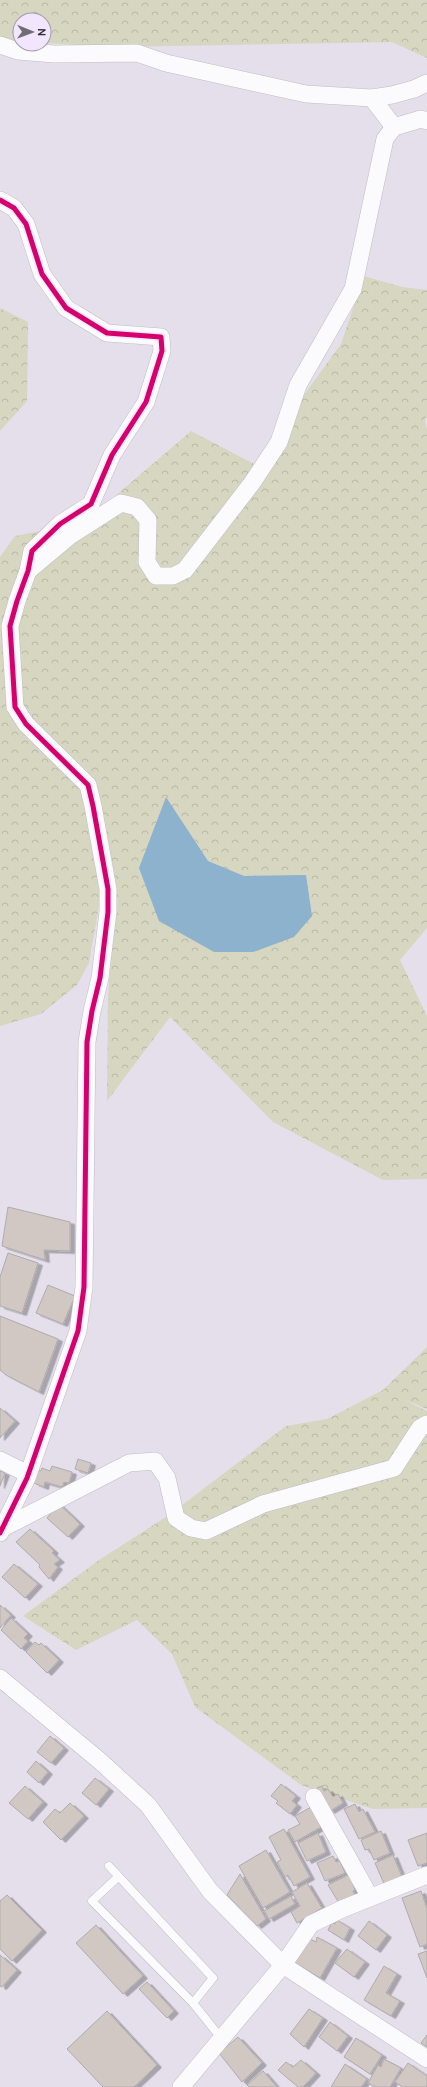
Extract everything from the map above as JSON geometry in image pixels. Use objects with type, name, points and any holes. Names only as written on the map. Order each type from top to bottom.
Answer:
[{"type":"street","points":[[0,45],[18,51],[54,54],[137,53],[166,63],[306,94],[372,98],[392,95],[414,89],[427,83]]},
{"type":"street","points":[[372,98],[394,127]]},
{"type":"street","points":[[28,571],[71,534],[121,503],[137,507],[148,520],[147,562],[156,576],[173,576],[185,570],[252,483],[279,442],[298,385],[353,289],[385,139],[394,127],[421,119],[427,121]]},
{"type":"street","points":[[0,200],[14,208],[26,224],[42,274],[66,308],[107,333],[161,337],[162,351],[146,402],[112,454],[91,504],[60,524],[32,551],[28,571],[10,626],[15,707],[26,724],[88,785],[108,889],[108,912],[100,978],[86,1042],[84,1287],[78,1331],[28,1474],[6,1507],[2,1531]]},
{"type":"street","points":[[2,1531],[129,1463],[155,1461],[167,1478],[176,1518],[192,1528],[206,1531],[264,1504],[394,1468],[420,1428],[427,1424]]},
{"type":"street","points":[[0,1460],[28,1474]]},
{"type":"street","points":[[0,1678],[100,1761],[148,1805],[210,1891],[283,1965],[427,2059]]},
{"type":"street","points":[[314,1797],[370,1897]]},
{"type":"street","points":[[180,2087],[283,1965],[311,1924],[370,1897],[427,1875]]},
{"type":"lane","points":[[109,1866],[213,1978],[193,2003]]},
{"type":"lane","points":[[118,1877],[92,1901],[193,2003],[221,2038]]},
{"type":"green space","points":[[0,0],[427,0],[427,58],[392,42],[116,47],[52,43],[52,12],[12,12],[12,42],[0,41]]},
{"type":"green space","points":[[364,276],[402,287],[427,290],[427,416],[425,421],[427,430],[427,928],[400,960],[427,1016],[427,1179],[383,1180],[273,1122],[170,1017],[107,1101],[108,999],[115,896],[101,894],[89,963],[77,985],[41,1014],[0,1026],[0,557],[15,536],[85,522],[191,431],[254,464],[341,344]]},
{"type":"green space","points":[[0,308],[28,322],[27,401],[0,431]]},
{"type":"green space","points":[[427,1347],[427,1409],[402,1399],[427,1411],[427,1808],[373,1809],[301,1785],[195,1707],[172,1654],[137,1620],[76,1650],[23,1616],[99,1560],[169,1515],[286,1426],[327,1419],[383,1390]]},
{"type":"water","points":[[166,797],[208,861],[244,876],[306,875],[312,916],[294,937],[253,952],[214,952],[159,921],[139,868]]},
{"type":"building","points":[[8,1207],[70,1222],[70,1251],[44,1250],[45,1260],[2,1246]]},
{"type":"building","points":[[8,1253],[38,1263],[22,1313],[0,1306],[0,1277]]},
{"type":"building","points":[[48,1285],[75,1296],[63,1324],[36,1313]]},
{"type":"building","points":[[0,1316],[58,1339],[39,1392],[6,1375],[0,1370]]},
{"type":"building","points":[[0,1408],[15,1421],[0,1438]]},
{"type":"building","points":[[78,1459],[91,1463],[88,1473],[75,1469]]},
{"type":"building","points":[[52,1466],[72,1472],[69,1483],[64,1482],[62,1487],[45,1482],[44,1487],[34,1483],[37,1470],[41,1471],[42,1468],[50,1471]]},
{"type":"building","points":[[0,1471],[5,1473],[0,1486]]},
{"type":"building","points":[[59,1504],[80,1524],[68,1537],[47,1518]]},
{"type":"building","points":[[30,1529],[54,1551],[52,1553],[60,1560],[54,1564],[58,1567],[49,1579],[39,1567],[40,1565],[16,1542]]},
{"type":"building","points":[[14,1564],[38,1584],[25,1598],[2,1577]]},
{"type":"building","points":[[0,1605],[11,1615],[0,1628]]},
{"type":"building","points":[[11,1618],[28,1634],[24,1638],[28,1641],[21,1649],[1,1630]]},
{"type":"building","points":[[35,1642],[39,1645],[41,1643],[59,1660],[47,1673],[26,1652]]},
{"type":"building","points":[[50,1736],[64,1748],[51,1763],[37,1752]]},
{"type":"building","points":[[36,1761],[48,1772],[39,1783],[27,1772]]},
{"type":"building","points":[[95,1778],[109,1789],[96,1805],[82,1793]]},
{"type":"building","points":[[281,1784],[296,1796],[292,1801],[297,1805],[290,1814],[276,1803],[278,1801],[271,1796]]},
{"type":"building","points":[[25,1786],[43,1802],[28,1819],[9,1803]]},
{"type":"building","points":[[322,1786],[324,1791],[328,1789],[333,1797],[338,1794],[343,1803],[330,1811],[317,1788]]},
{"type":"building","points":[[70,1803],[84,1816],[61,1840],[43,1822],[55,1809],[60,1813]]},
{"type":"building","points":[[355,1804],[359,1812],[363,1809],[375,1832],[359,1839],[344,1809]]},
{"type":"building","points":[[311,1807],[321,1827],[295,1842],[288,1830],[300,1824],[295,1816]]},
{"type":"building","points":[[284,1829],[310,1877],[294,1886],[288,1875],[285,1877],[277,1862],[281,1860],[269,1837]]},
{"type":"building","points":[[381,1831],[390,1853],[374,1860],[369,1849],[365,1850],[361,1840]]},
{"type":"building","points":[[318,1833],[326,1852],[307,1861],[298,1843]]},
{"type":"building","points":[[427,1833],[427,1863],[418,1866],[408,1840]]},
{"type":"building","points":[[266,1850],[290,1892],[263,1908],[239,1866]]},
{"type":"building","points":[[393,1855],[402,1877],[385,1886],[375,1863]]},
{"type":"building","points":[[333,1856],[336,1862],[340,1861],[345,1873],[325,1881],[317,1863]]},
{"type":"building","points":[[240,1874],[266,1919],[257,1926],[227,1895]]},
{"type":"building","points":[[350,1874],[355,1883],[353,1884],[355,1890],[353,1891],[355,1895],[339,1903],[328,1885]]},
{"type":"building","points":[[307,1883],[322,1908],[297,1923],[291,1912],[300,1906],[292,1892]]},
{"type":"building","points":[[421,1891],[427,1909],[427,1944],[420,1947],[402,1898]]},
{"type":"building","points":[[7,1895],[42,1930],[12,1961],[0,1949],[0,1901]]},
{"type":"building","points":[[291,1896],[295,1904],[269,1919],[264,1911]]},
{"type":"building","points":[[337,1920],[350,1928],[344,1940],[328,1930],[332,1922],[335,1924]]},
{"type":"building","points":[[369,1921],[387,1935],[376,1950],[358,1936]]},
{"type":"building","points":[[96,1925],[143,1976],[123,1994],[76,1943]]},
{"type":"building","points":[[306,1937],[316,1942],[317,1937],[337,1948],[320,1978],[292,1961]]},
{"type":"building","points":[[347,1949],[365,1962],[354,1977],[335,1963]]},
{"type":"building","points":[[427,1951],[427,1978],[418,1954]]},
{"type":"building","points":[[0,1955],[17,1970],[2,1987],[0,1986]]},
{"type":"building","points":[[384,1966],[397,1974],[386,1993],[400,2001],[391,2016],[364,2000]]},
{"type":"building","points":[[147,1982],[174,2011],[167,2018],[139,1989]]},
{"type":"building","points":[[309,2009],[323,2018],[304,2047],[290,2034]]},
{"type":"building","points":[[107,2011],[157,2065],[134,2087],[103,2087],[67,2049]]},
{"type":"building","points":[[330,2022],[348,2036],[337,2051],[319,2037]]},
{"type":"building","points":[[427,2035],[427,2047],[421,2043]]},
{"type":"building","points":[[238,2037],[262,2063],[242,2082],[219,2053]]},
{"type":"building","points":[[356,2038],[382,2055],[370,2074],[344,2057]]},
{"type":"building","points":[[384,2059],[401,2068],[390,2087],[375,2087],[368,2083],[378,2065],[381,2067]]},
{"type":"building","points":[[301,2060],[316,2073],[303,2087],[298,2087],[278,2070],[286,2062],[293,2067]]},
{"type":"building","points":[[408,2063],[427,2076],[427,2087],[403,2087],[395,2082]]},
{"type":"building","points":[[345,2064],[367,2079],[361,2087],[331,2087]]},
{"type":"building","points":[[263,2071],[277,2087],[249,2087],[247,2085]]},
{"type":"cycle path","points":[[0,200],[14,208],[26,224],[42,274],[66,308],[107,333],[161,337],[162,351],[146,402],[112,455],[91,504],[60,524],[32,551],[28,571],[10,626],[15,707],[26,724],[88,785],[108,889],[108,912],[100,978],[92,1011],[87,1042],[84,1287],[78,1331],[27,1478],[0,1533]]}]
